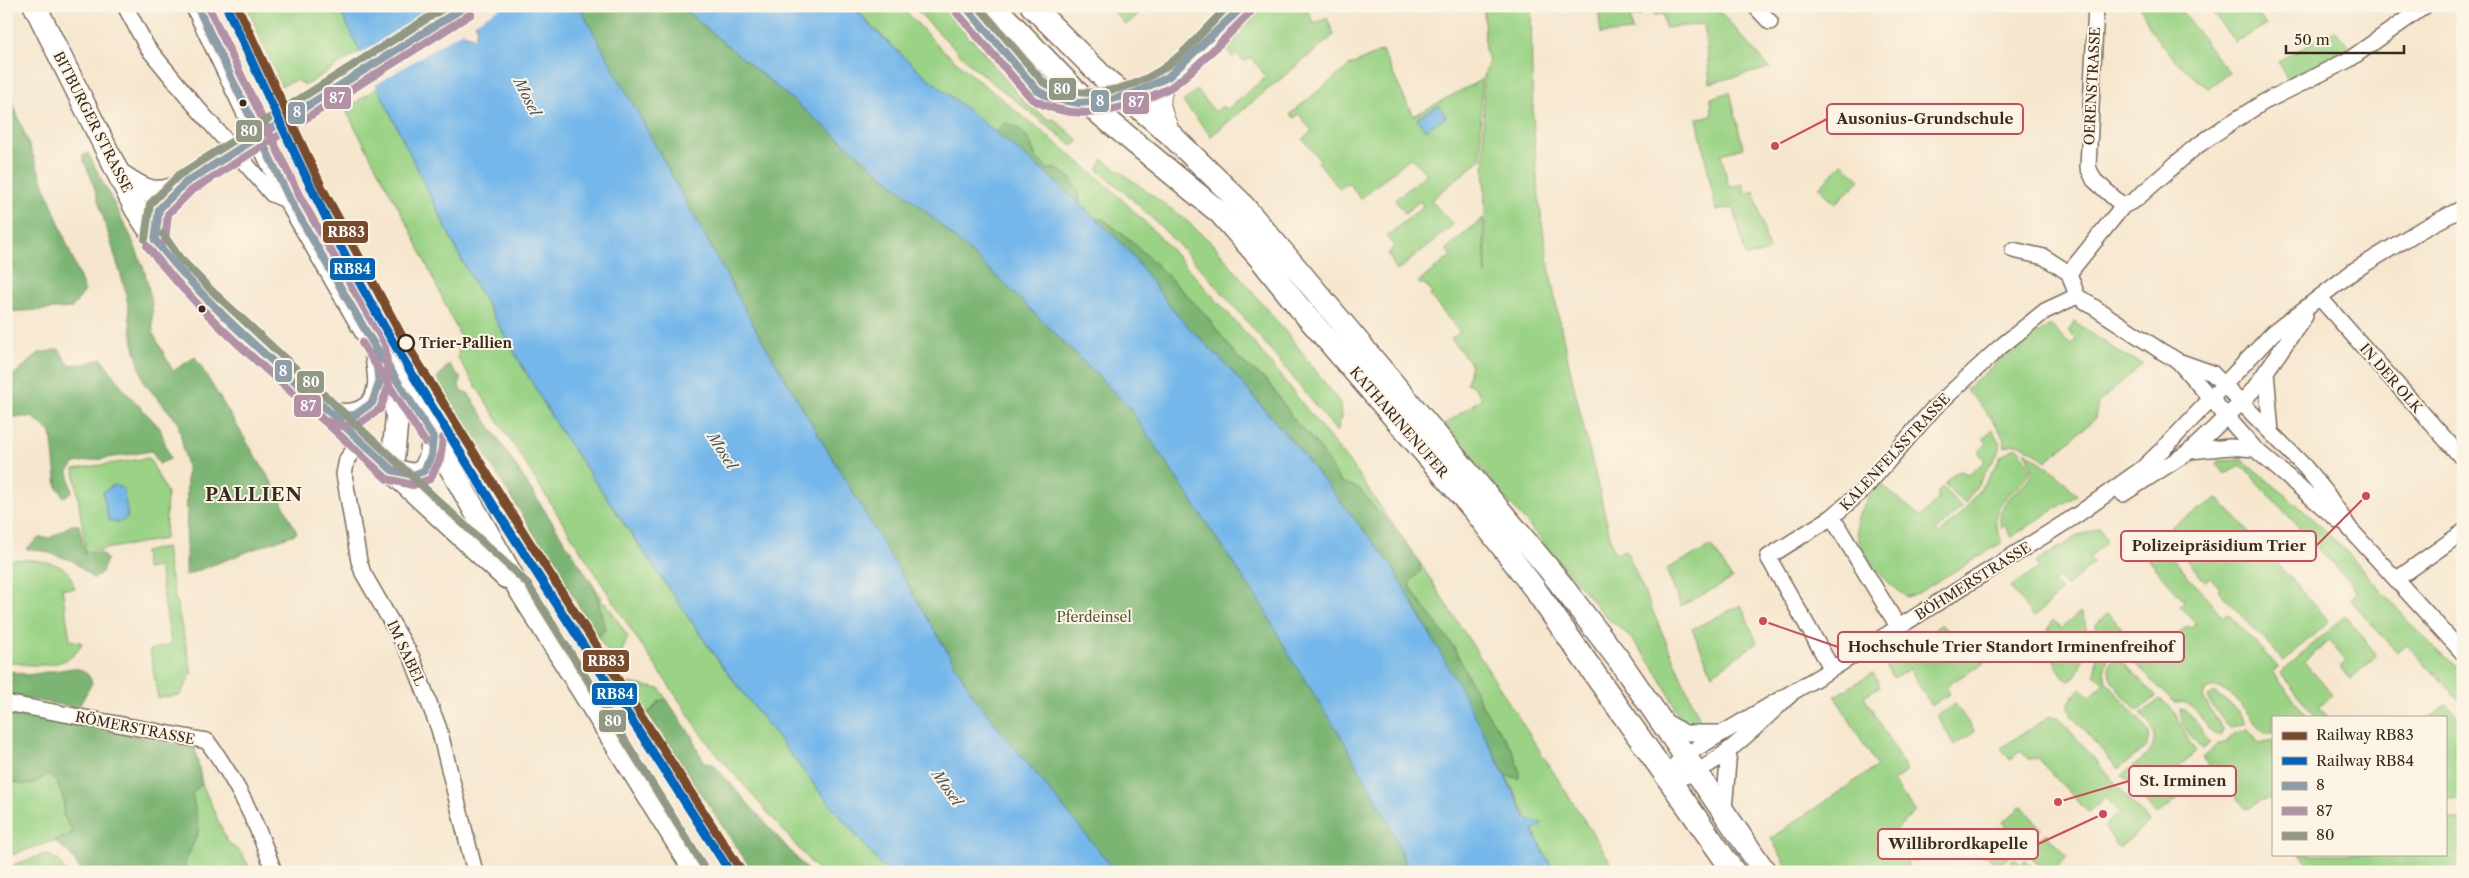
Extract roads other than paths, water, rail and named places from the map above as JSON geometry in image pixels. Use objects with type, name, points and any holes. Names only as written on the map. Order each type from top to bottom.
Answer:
[{"type":"main road","name":"BITBURGER STRASSE","points":[[35,6],[122,176],[136,208],[171,263],[204,297],[520,590]]},
{"type":"main road","points":[[197,6],[292,202],[390,371],[433,437],[520,590],[696,872]]},
{"type":"main road","points":[[122,176],[136,186],[154,192],[168,191],[185,183],[466,6]]},
{"type":"main road","points":[[965,6],[1038,91],[1052,100],[1063,103],[1088,104],[1125,98],[1167,78],[1243,6]]},
{"type":"main road","name":"KATHARINENUFER","points":[[994,6],[1088,104],[1220,213],[1259,257],[1299,307],[1475,511],[1534,588],[1669,777],[1734,872]]},
{"type":"main road","name":"KATHARINENUFER","points":[[1032,6],[1125,98],[1171,135],[1240,202],[1461,463],[1549,569],[1620,660],[1765,872]]},
{"type":"main road","points":[[1167,78],[1160,91],[1159,106],[1171,135]]},
{"type":"main road","points":[[155,240],[159,209],[185,183]]},
{"type":"main road","points":[[329,412],[339,416],[350,416],[365,410],[372,403],[379,384],[376,347]]},
{"type":"main road","points":[[390,371],[395,389],[397,416],[392,470],[413,475],[424,471],[432,456],[433,437]]},
{"type":"street","points":[[126,6],[147,47],[193,104],[272,194],[292,202]]},
{"type":"street","points":[[1755,6],[1770,22]]},
{"type":"street","name":"OERENSTRASSE","points":[[2096,6],[2088,166],[2094,180],[2123,206]]},
{"type":"street","points":[[2069,273],[2123,206],[2135,200],[2194,148],[2264,102],[2350,59],[2425,6]]},
{"type":"street","name":"BÖHMERSTRASSE","points":[[1791,694],[1729,750],[1691,763],[1675,765],[1669,777],[1680,779],[1691,763],[1722,732],[1791,694],[1899,628],[2077,515],[2143,468],[2273,333],[2355,270],[2419,231],[2463,208]]},
{"type":"street","points":[[2013,250],[2044,257],[2069,273],[2077,296],[2119,326],[2178,360],[2212,373],[2309,472],[2350,528],[2463,653]]},
{"type":"street","name":"KALENFELSSTRASSE","points":[[1832,669],[1768,557],[1832,517],[1863,490],[1933,409],[1998,348],[2045,311],[2077,296]]},
{"type":"street","name":"BÖHMERSTRASSE","points":[[2077,515],[2112,502],[2190,451],[2241,402],[2266,371],[2291,333],[2320,298]]},
{"type":"street","name":"IN DER OLK","points":[[2320,298],[2463,459]]},
{"type":"street","points":[[2178,360],[2210,400],[2255,449],[2314,501],[2350,528]]},
{"type":"street","points":[[2266,371],[2271,433]]},
{"type":"street","name":"IM SABEL","points":[[361,441],[347,459],[344,474],[359,561],[363,573],[412,658],[438,728],[475,872]]},
{"type":"street","points":[[2190,451],[2230,447],[2255,449]]},
{"type":"street","points":[[1832,517],[1899,628]]},
{"type":"street","points":[[2397,579],[2463,532]]},
{"type":"street","name":"RÖMERSTRASSE","points":[[6,702],[207,741],[226,768],[248,806],[274,872]]},
{"type":"street","name":"BÖHMERSTRASSE","points":[[1658,716],[1685,733],[1698,735],[1722,732]]},
{"type":"street","points":[[1724,810],[1729,750]]},
{"type":"water","name":"Mosel","points":[[338,6],[450,6],[464,34],[475,38],[477,27],[469,6],[579,6],[758,333],[976,700],[1116,872],[887,872],[819,791],[720,663],[557,426],[464,265]]},
{"type":"water","points":[[680,6],[853,6],[872,28],[923,74],[1042,170],[1102,224],[1129,251],[1174,312],[1230,369],[1299,450],[1390,563],[1464,695],[1525,815],[1530,821],[1542,823],[1541,826],[1533,831],[1554,872],[1409,872],[1389,822],[1341,736],[1292,660],[1264,609],[1129,407],[1008,287],[921,207]]},
{"type":"water","points":[[1439,105],[1446,117],[1425,130],[1417,118]]},
{"type":"water","points":[[114,485],[123,488],[128,517],[119,523],[108,520],[103,492]]},
{"type":"rail line","name":"RB83","points":[[237,6],[323,190],[404,340],[527,538],[742,872]]},
{"type":"rail line","name":"RB84","points":[[228,10],[329,223],[396,347],[519,545],[730,872]]},
{"type":"place","name":"Ausonius-Grundschule","points":[[1775,146]]},
{"type":"place","name":"Trier-Pallien","points":[[406,343]]},
{"type":"place","name":"Polizeipräsidium Trier","points":[[2366,496]]},
{"type":"place","name":"Hochschule Trier Standort Irminenfreihof","points":[[1763,621]]},
{"type":"place","name":"St. Irminen","points":[[2058,802]]},
{"type":"place","name":"Willibrordkapelle","points":[[2103,814]]},
{"type":"district","name":"PALLIEN","points":[[254,494]]},
{"type":"park label","name":"Pferdeinsel","points":[[1094,617]]}]
